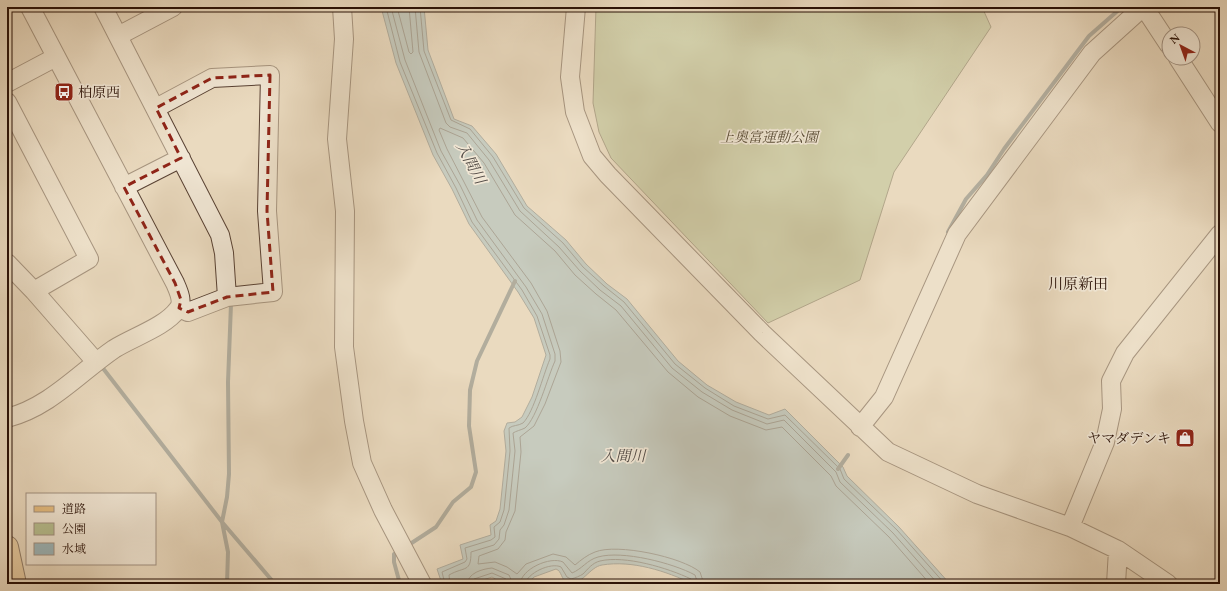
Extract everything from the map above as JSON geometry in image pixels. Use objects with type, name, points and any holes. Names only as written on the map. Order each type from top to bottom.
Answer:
[{"type":"main road","points":[[7,547],[15,584]]},
{"type":"street","points":[[7,418],[37,406],[54,396],[116,348],[164,321],[179,308],[181,300],[175,283],[30,7]]},
{"type":"street","points":[[103,7],[220,235],[224,252],[227,298]]},
{"type":"street","points":[[118,36],[173,7]]},
{"type":"street","points":[[342,7],[344,38],[337,139],[345,210],[344,347],[354,421],[362,463],[383,510],[422,584]]},
{"type":"street","points":[[576,7],[570,76],[575,112],[592,156],[608,175],[762,333],[888,452],[978,494],[1070,527],[1118,550],[1168,584]]},
{"type":"street","points":[[860,427],[884,398],[957,234],[1092,52],[1144,7],[1161,33]]},
{"type":"street","points":[[7,83],[56,57]]},
{"type":"street","points":[[1183,66],[1220,123]]},
{"type":"street","points":[[156,108],[212,78],[270,75],[267,211],[273,292],[227,298],[188,312],[179,308]]},
{"type":"street","points":[[7,102],[89,259],[34,291]]},
{"type":"street","points":[[124,187],[181,158]]},
{"type":"street","points":[[1070,527],[1105,442],[1112,409],[1111,381],[1125,353],[1220,234]]},
{"type":"street","points":[[7,263],[34,291],[96,362]]},
{"type":"street","points":[[1116,584],[1118,550]]},
{"type":"highlighted area","points":[[270,75],[267,211],[273,292],[227,297],[188,312],[179,308],[181,300],[175,283],[124,187],[181,158],[156,108],[212,78]]},
{"type":"green space","name":"上奥富運動公園","points":[[596,7],[982,7],[991,27],[894,172],[860,280],[768,323],[611,158],[599,132],[593,103]]},
{"type":"water","name":"入間川","points":[[381,7],[424,7],[428,50],[454,119],[472,126],[496,154],[527,206],[566,240],[586,264],[607,284],[627,299],[678,361],[707,385],[736,402],[769,415],[785,409],[843,467],[847,476],[899,527],[950,584],[693,584],[672,575],[637,565],[613,564],[597,567],[577,582],[572,583],[565,581],[556,569],[534,577],[528,584],[504,584],[492,577],[471,584],[442,584],[437,569],[463,559],[460,545],[491,535],[490,525],[496,521],[500,509],[506,451],[504,431],[507,423],[515,422],[522,417],[532,397],[546,355],[534,318],[518,292],[469,224],[433,155],[396,63]]},
{"type":"waterway","points":[[948,232],[966,199],[987,175],[1004,149],[1089,36],[1122,7]]},
{"type":"waterway","points":[[407,546],[436,527],[453,502],[471,487],[476,472],[469,426],[470,390],[477,361],[515,281]]},
{"type":"waterway","points":[[227,584],[228,552],[222,522],[227,497],[229,474],[228,382],[231,304]]},
{"type":"waterway","points":[[102,367],[222,522],[275,584]]},
{"type":"waterway","points":[[838,469],[848,455]]},
{"type":"waterway","points":[[400,551],[394,554],[394,562],[400,584]]},
{"type":"place","name":"柏原西","points":[[64,92]]},
{"type":"place","name":"ヤマダデンキ","points":[[1185,438]]},
{"type":"district","name":"川原新田","points":[[1078,284]]}]
